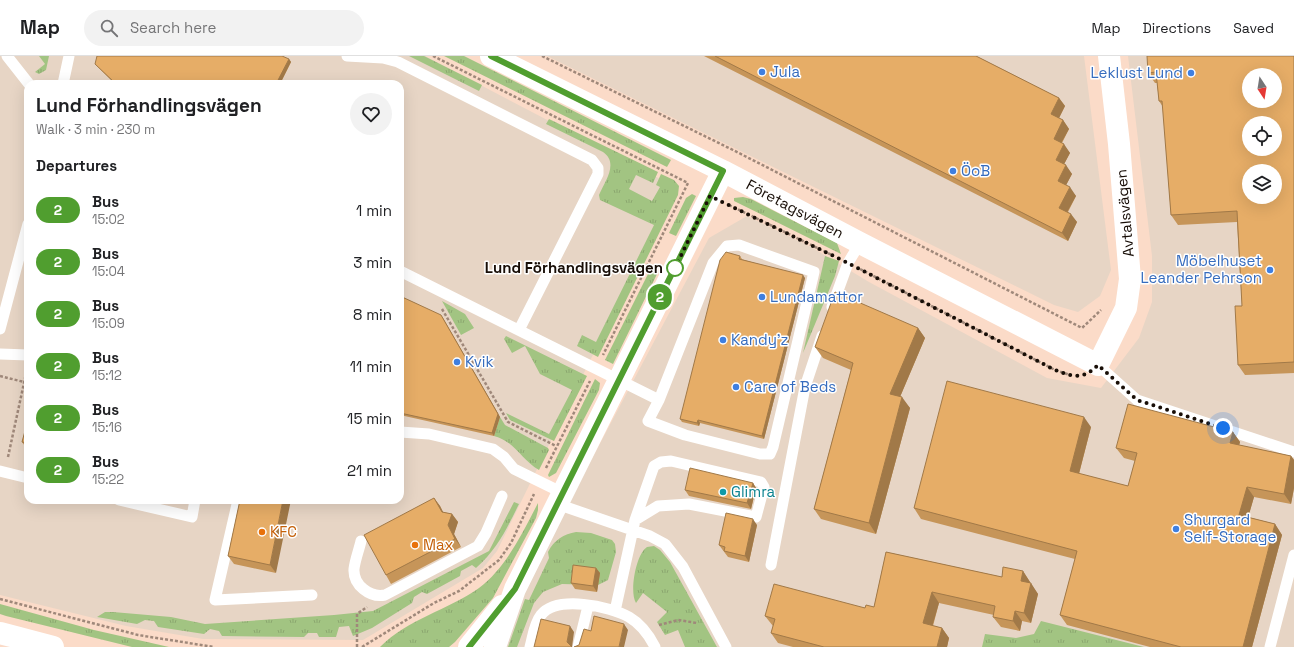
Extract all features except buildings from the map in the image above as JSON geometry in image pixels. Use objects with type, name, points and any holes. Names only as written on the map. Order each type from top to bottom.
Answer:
[{"type":"street","name":"Företagsvägen","points":[[491,56],[723,171],[1098,365]]},
{"type":"street","name":"Avtalsvägen","points":[[1098,365],[1126,308],[1130,279],[1119,144],[1109,56]]},
{"type":"street","points":[[495,647],[515,589],[723,171]]},
{"type":"street","points":[[469,647],[515,589]]},
{"type":"street","points":[[0,633],[53,647]]},
{"type":"lane","points":[[7,56],[26,80]]},
{"type":"lane","points":[[64,80],[69,56]]},
{"type":"lane","points":[[347,56],[383,58],[398,62],[592,160],[596,164],[598,174],[520,330]]},
{"type":"lane","points":[[0,329],[24,239]]},
{"type":"lane","points":[[771,565],[805,387],[848,263],[860,243]]},
{"type":"lane","points":[[739,245],[814,272],[770,454],[760,454],[693,437],[648,421],[659,400],[713,263],[727,246],[739,245]]},
{"type":"lane","points":[[404,273],[659,400]]},
{"type":"lane","points":[[0,354],[24,355]]},
{"type":"lane","points":[[1098,365],[1137,400],[1294,452]]},
{"type":"lane","points":[[404,426],[414,432]]},
{"type":"lane","points":[[404,432],[414,432],[493,449],[504,457],[514,469],[540,482],[560,498],[634,525],[665,544],[673,552],[683,567],[726,647]]},
{"type":"lane","points":[[615,611],[634,525],[654,466],[661,462],[671,461],[761,482],[764,487],[756,517],[689,504],[658,506],[634,525]]},
{"type":"lane","points":[[2,472],[24,477]]},
{"type":"lane","points":[[361,541],[354,569],[355,577],[365,590],[375,595],[388,594],[478,546],[486,533],[502,496]]},
{"type":"lane","points":[[136,504],[192,517],[194,504]]},
{"type":"lane","points":[[237,504],[215,600],[312,595]]},
{"type":"lane","points":[[1270,647],[1294,555]]},
{"type":"lane","points":[[530,647],[536,622],[542,614],[552,607],[565,604],[588,606],[615,611],[630,618],[645,630],[655,647]]},
{"type":"lane","points":[[578,647],[588,606]]},
{"type":"path","points":[[433,56],[688,183],[710,196],[848,263],[1055,370],[1072,376]]},
{"type":"path","points":[[542,56],[733,150],[1082,328],[1104,308]]},
{"type":"path","points":[[362,647],[434,602],[459,591],[499,560],[511,543],[556,446],[688,183]]},
{"type":"path","points":[[442,309],[508,422],[556,446]]},
{"type":"path","points":[[0,376],[24,382],[2,472]]},
{"type":"path","points":[[357,647],[357,614],[369,606],[375,595]]},
{"type":"path","points":[[0,600],[138,635],[214,647]]},
{"type":"path","points":[[645,630],[678,620],[697,624],[711,620]]},
{"type":"shaded area","points":[[0,56],[425,56],[668,183],[672,193],[497,551],[483,568],[363,640],[203,639],[126,626],[0,595]]},
{"type":"shaded area","points":[[547,56],[1084,56],[1111,270],[1100,296],[1078,312],[1054,305]]},
{"type":"shaded area","points":[[1128,56],[1294,56],[1294,647],[504,647],[509,626],[552,534],[709,238],[747,216],[811,247],[869,282],[1047,378],[1101,388],[1139,338],[1152,302],[1152,256]]},
{"type":"green space","points":[[39,56],[49,56],[46,70],[39,74],[35,72],[45,64]]},
{"type":"green space","points":[[409,56],[424,56],[482,85],[479,91]]},
{"type":"green space","points":[[444,56],[464,56],[671,160],[667,167]]},
{"type":"green space","points":[[549,119],[658,172],[653,183],[636,175],[629,189],[652,201],[660,187],[656,185],[661,174],[674,180],[679,186],[678,195],[598,357],[577,346],[582,335],[596,342],[654,225],[600,200],[599,195],[607,178],[610,167],[608,156],[603,152],[546,124]]},
{"type":"green space","points":[[692,194],[696,196],[676,236],[669,233],[686,198]]},
{"type":"green space","points":[[743,197],[751,199],[837,243],[841,254],[734,201],[734,198]]},
{"type":"green space","points":[[825,256],[839,261],[835,276],[803,353]]},
{"type":"green space","points":[[651,268],[658,272],[613,364],[605,360]]},
{"type":"green space","points":[[442,301],[465,314],[474,328],[461,335]]},
{"type":"green space","points":[[506,336],[587,376],[554,441],[510,420],[506,413],[549,434],[572,390],[540,374],[525,346],[512,353],[504,339]]},
{"type":"green space","points":[[595,379],[600,383],[599,390],[556,473],[549,477],[548,475]]},
{"type":"green space","points":[[500,417],[505,425],[548,448],[549,450],[539,470],[527,461],[508,442],[494,436]]},
{"type":"green space","points":[[514,502],[519,504],[496,546],[484,561],[476,568],[472,565],[461,571],[460,576],[427,594],[422,592],[414,597],[412,603],[372,628],[353,636],[349,626],[339,627],[336,637],[319,637],[317,633],[308,633],[304,637],[222,636],[219,631],[210,629],[204,634],[158,627],[154,621],[145,620],[137,624],[97,617],[105,612],[113,612],[171,617],[205,624],[373,611],[489,551]]},
{"type":"green space","points":[[538,503],[536,518],[493,598],[455,642],[449,647],[380,647],[403,629],[467,596],[489,580],[513,549]]},
{"type":"green space","points":[[576,532],[591,533],[612,540],[615,544],[616,552],[608,580],[598,585],[562,584],[543,592],[534,603],[517,647],[508,647],[525,599],[529,600],[549,558],[548,552],[550,548],[560,538],[567,534]]},
{"type":"green space","points":[[654,546],[660,550],[670,562],[717,647],[685,647],[678,630],[665,635],[657,622],[667,612],[643,593],[636,603],[633,591],[637,565],[643,551],[647,547]]},
{"type":"green space","points":[[0,604],[94,630],[169,647],[132,647],[6,616],[0,614]]},
{"type":"green space","points":[[1041,621],[1144,647],[982,647],[985,634],[1016,638],[1034,634]]},
{"type":"bus line","name":"2","points":[[469,647],[515,589],[723,171],[491,56]]},
{"type":"place","name":"Jula","points":[[762,72]]},
{"type":"place","name":"Leklust Lund","points":[[1191,73]]},
{"type":"place","name":"ÖoB","points":[[953,171]]},
{"type":"place","name":"Lund Förhandlingsvägen","points":[[675,268]]},
{"type":"place","name":"Möbelhuset Leander Pehrson","points":[[1270,270]]},
{"type":"place","name":"Lundamattor","points":[[762,297]]},
{"type":"place","name":"Kandy'z","points":[[723,340]]},
{"type":"place","name":"Kvik","points":[[457,362]]},
{"type":"place","name":"Care of Beds","points":[[736,387]]},
{"type":"place","name":"Glimra","points":[[723,492]]},
{"type":"place","name":"Shurgard Self-Storage","points":[[1176,529]]},
{"type":"place","name":"KFC","points":[[262,532]]},
{"type":"place","name":"Max","points":[[415,545]]},
{"type":"route","points":[[675,268],[710,196],[848,263],[1055,370],[1072,376],[1079,376],[1090,374],[1098,365],[1137,400],[1223,428]]}]
